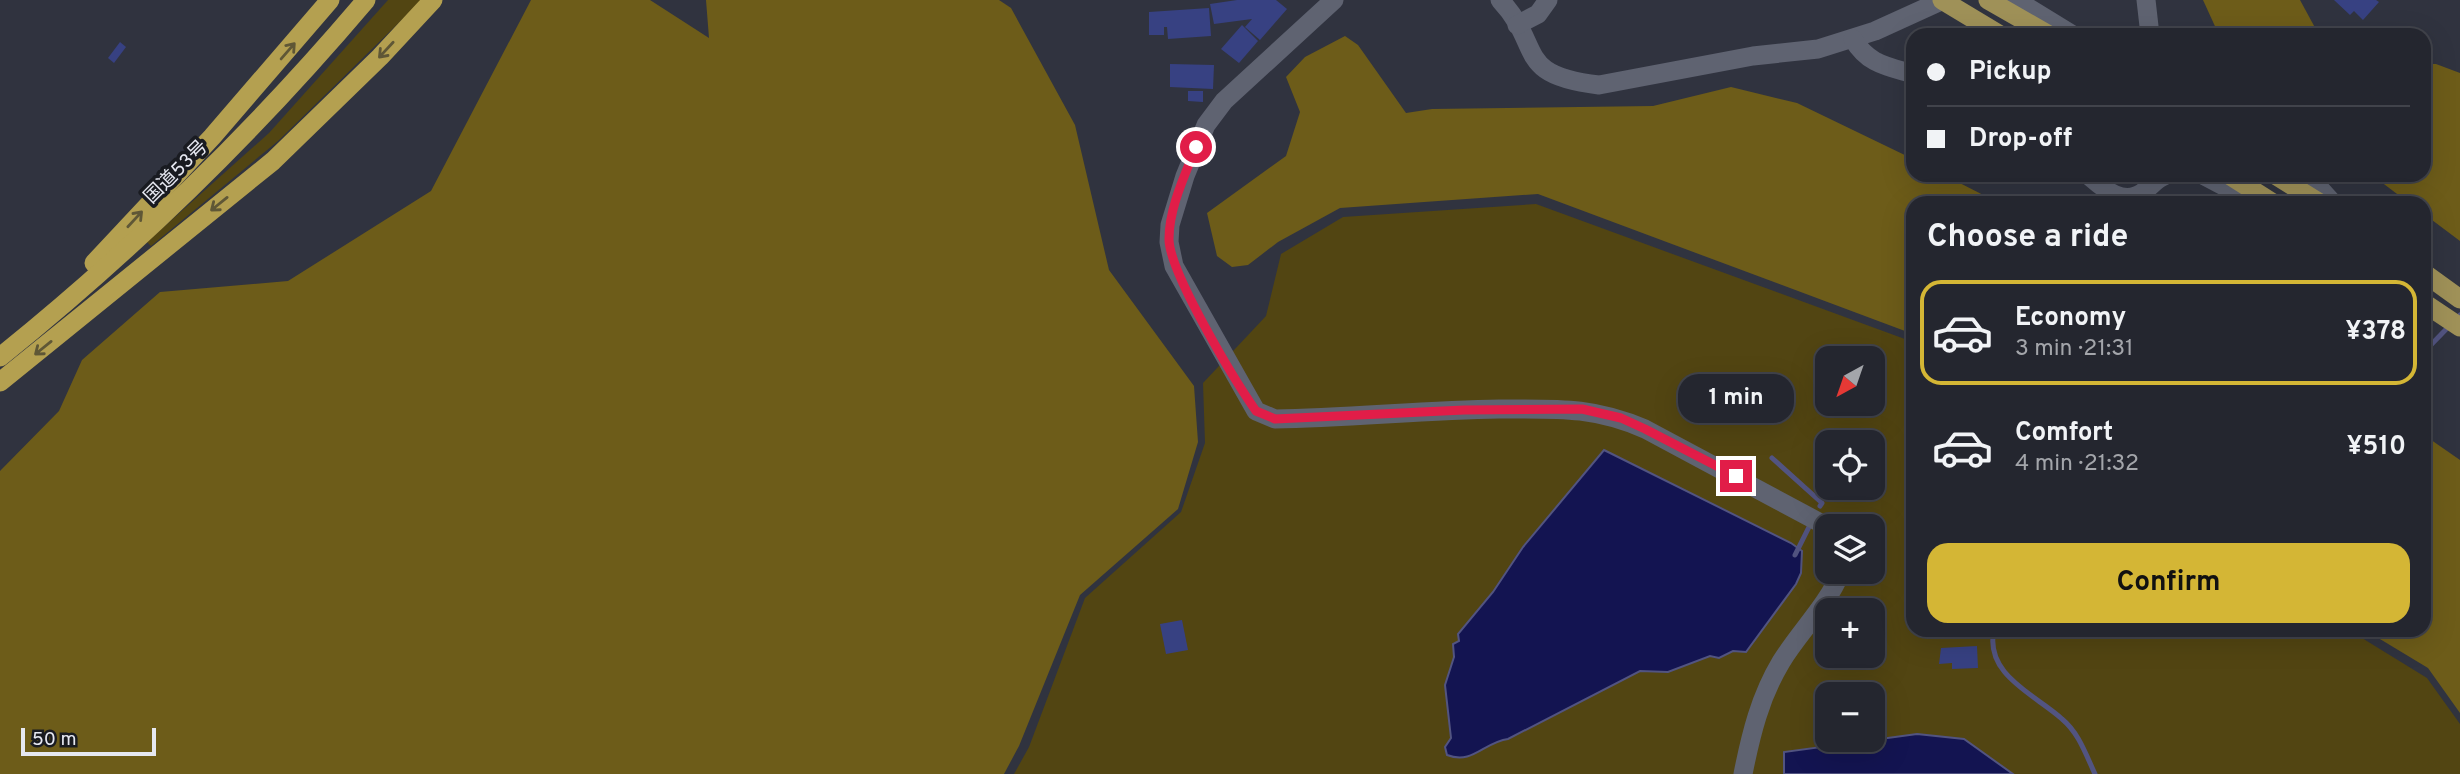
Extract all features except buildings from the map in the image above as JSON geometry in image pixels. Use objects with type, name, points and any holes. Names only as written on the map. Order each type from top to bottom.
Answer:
[{"type":"highway","points":[[40,325],[212,137],[330,0]]},
{"type":"highway","name":"国道53号","points":[[0,357],[141,237],[314,61],[366,0]]},
{"type":"highway","points":[[0,382],[273,161],[380,57],[433,0]]},
{"type":"main road","points":[[1943,0],[1987,28]]},
{"type":"main road","points":[[1988,0],[2037,28]]},
{"type":"main road","points":[[2240,182],[2262,196]]},
{"type":"main road","points":[[2286,182],[2309,196]]},
{"type":"main road","points":[[2431,278],[2460,299]]},
{"type":"main road","points":[[2431,307],[2460,327]]},
{"type":"street","points":[[1334,0],[1224,101],[1206,125],[1170,225],[1169,242],[1174,266],[1241,390],[1256,411],[1275,419],[1464,410],[1582,409],[1621,418],[1645,429],[1815,520]]},
{"type":"street","points":[[1500,0],[1517,25],[1531,56],[1542,68],[1575,82],[1599,85],[1754,56],[1818,49],[1875,31],[1943,0]]},
{"type":"street","points":[[1517,25],[1538,14],[1548,0]]},
{"type":"street","points":[[2009,0],[2019,2],[2062,28]]},
{"type":"street","points":[[2146,0],[2149,28]]},
{"type":"street","points":[[1853,39],[1863,55],[1880,64],[1906,72]]},
{"type":"street","points":[[2097,182],[2119,196]]},
{"type":"street","points":[[2132,196],[2141,194],[2154,182]]},
{"type":"street","points":[[2222,182],[2245,196]]},
{"type":"street","points":[[2313,182],[2327,196]]},
{"type":"street","points":[[1743,774],[1761,698],[1782,660],[1827,600],[1835,584]]},
{"type":"shaded area","points":[[388,0],[422,0],[278,141],[151,246],[147,242],[269,133]]},
{"type":"shaded area","points":[[531,0],[650,0],[709,38],[706,0],[999,0],[1011,8],[1075,125],[1109,270],[1194,386],[1198,442],[1178,509],[1080,595],[1019,746],[1004,774],[0,774],[0,471],[59,411],[82,360],[160,292],[288,281],[431,191]]},
{"type":"shaded area","points":[[2203,0],[2300,0],[2315,28],[2216,28]]},
{"type":"shaded area","points":[[1345,36],[1358,45],[1406,113],[1432,109],[1653,106],[1731,87],[1797,103],[1906,156],[1906,182],[1958,182],[1985,196],[1906,196],[1906,331],[1538,194],[1340,208],[1278,242],[1248,265],[1232,267],[1217,256],[1207,213],[1286,156],[1300,112],[1286,77],[1305,57]]},
{"type":"shaded area","points":[[2431,64],[2460,73],[2460,241],[2431,219],[2431,196],[2400,196],[2381,182],[2431,182]]},
{"type":"shaded area","points":[[1536,204],[1906,339],[1906,637],[2360,637],[2427,678],[2460,724],[2460,774],[1014,774],[1029,747],[1085,598],[1181,512],[1205,443],[1203,383],[1266,316],[1281,254],[1343,217]]},
{"type":"shaded area","points":[[2431,440],[2460,460],[2460,713],[2428,668],[2377,637],[2431,637]]},
{"type":"shaded area","points":[[1604,450],[1791,543],[1802,551],[1801,573],[1796,584],[1746,652],[1733,651],[1719,658],[1710,656],[1668,672],[1640,671],[1508,739],[1464,757],[1447,755],[1445,747],[1451,738],[1445,685],[1454,657],[1453,644],[1459,641],[1458,634],[1493,592],[1523,547]]},
{"type":"shaded area","points":[[1917,734],[1964,739],[2013,774],[1784,774],[1784,752],[1815,748],[1815,752],[1885,752],[1885,738]]},
{"type":"waterway","points":[[2431,345],[2460,315]]},
{"type":"waterway","points":[[1772,458],[1822,503],[1820,506]]},
{"type":"waterway","points":[[1795,555],[1810,525]]},
{"type":"waterway","points":[[1994,637],[1997,660],[2004,672],[2068,725],[2082,745],[2095,774]]},
{"type":"route","points":[[1196,147],[1170,225],[1169,242],[1174,266],[1241,390],[1256,411],[1275,419],[1295,419],[1464,410],[1582,409],[1621,418],[1736,476]]}]
